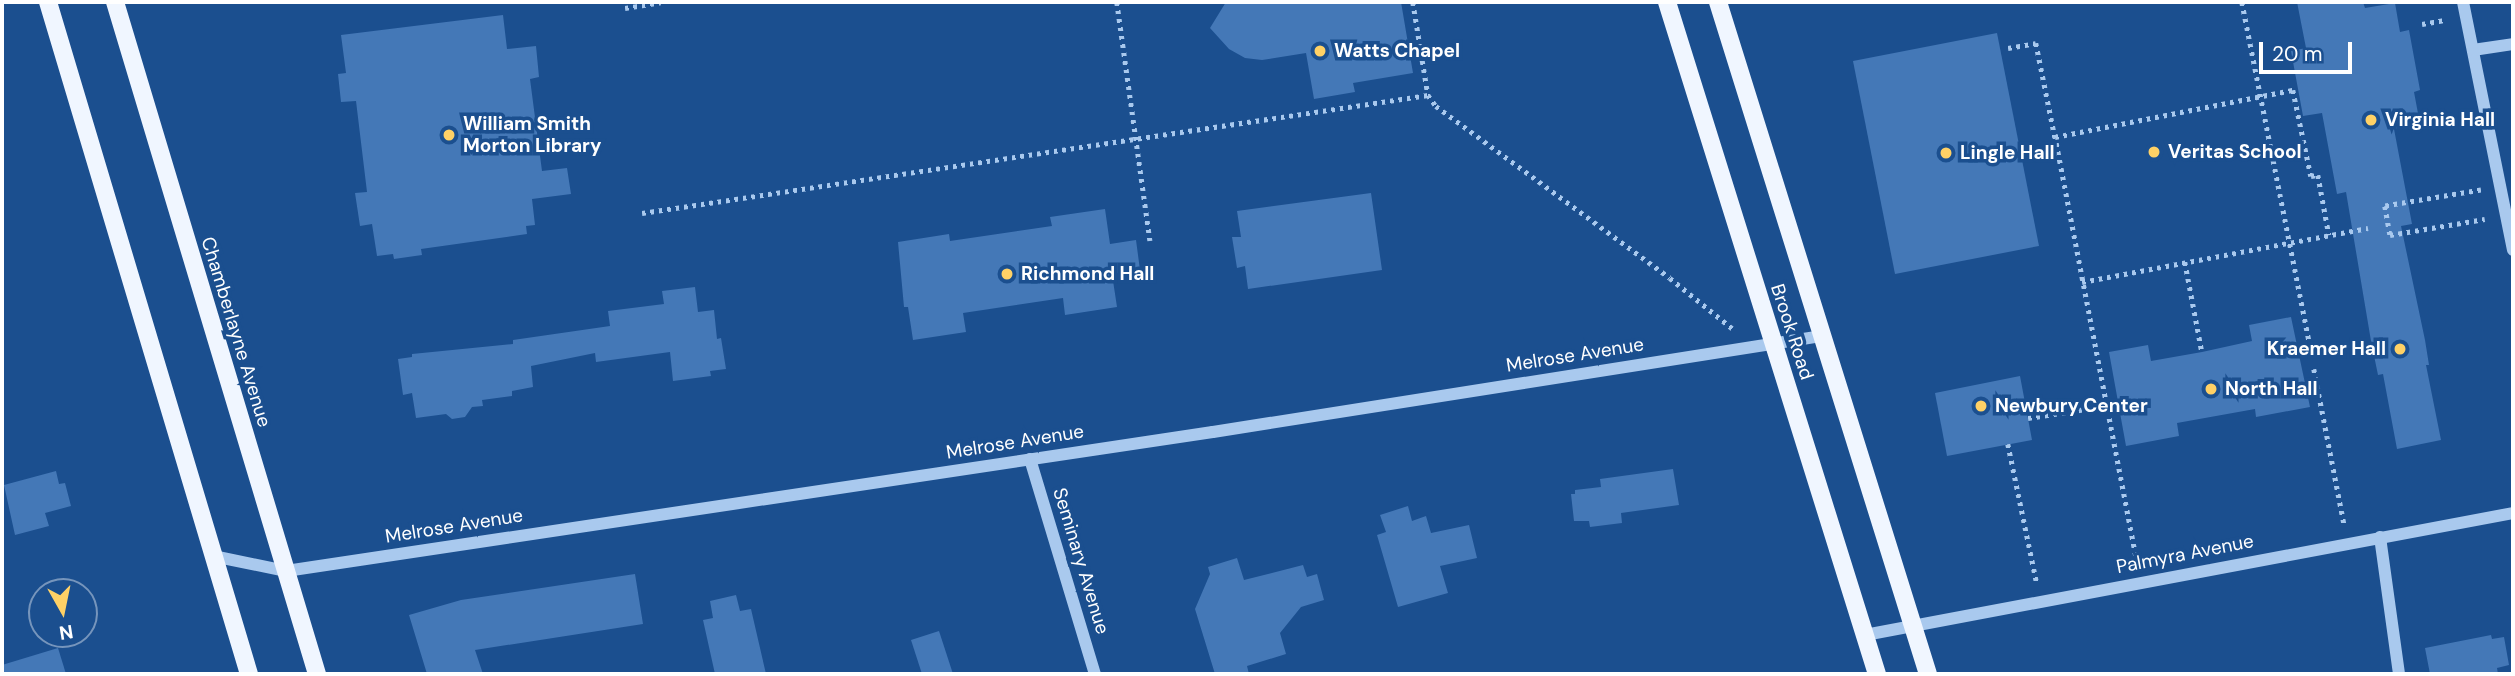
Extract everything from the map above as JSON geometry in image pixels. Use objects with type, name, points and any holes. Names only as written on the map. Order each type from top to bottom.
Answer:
[{"type":"main road","points":[[48,2],[249,674]]},
{"type":"main road","name":"Chamberlayne Avenue","points":[[115,2],[317,674]]},
{"type":"main road","name":"Brook Road","points":[[1667,2],[1877,674]]},
{"type":"main road","name":"Brook Road","points":[[1718,2],[1928,674]]},
{"type":"street","points":[[2463,2],[2513,250]]},
{"type":"street","points":[[2473,50],[2513,44]]},
{"type":"street","name":"Melrose Avenue","points":[[213,556],[286,571],[1822,336]]},
{"type":"street","name":"Seminary Avenue","points":[[1030,459],[1096,674]]},
{"type":"street","name":"Palmyra Avenue","points":[[1865,635],[2513,513]]},
{"type":"street","points":[[2381,537],[2399,674]]},
{"type":"path","points":[[625,8],[662,2]]},
{"type":"path","points":[[1117,2],[1138,138],[1150,241]]},
{"type":"path","points":[[1413,2],[1428,95],[1436,106],[1670,278],[1733,329],[1737,327]]},
{"type":"path","points":[[2242,2],[2311,352]]},
{"type":"path","points":[[2422,24],[2446,20]]},
{"type":"path","points":[[2008,48],[2036,43],[2140,582]]},
{"type":"path","points":[[2055,137],[2293,90],[2311,176],[2318,175],[2329,235]]},
{"type":"path","points":[[642,213],[1428,95]]},
{"type":"path","points":[[2500,186],[2385,206],[2386,224],[2390,235],[2506,215]]},
{"type":"path","points":[[2082,282],[2368,228]]},
{"type":"path","points":[[2185,262],[2202,352]]},
{"type":"path","points":[[2314,369],[2348,543]]},
{"type":"path","points":[[2028,418],[2105,406]]},
{"type":"path","points":[[2008,444],[2041,601]]},
{"type":"building","name":"Watts Chapel","points":[[1226,2],[1401,2],[1413,73],[1353,83],[1355,92],[1314,99],[1306,53],[1262,60],[1245,58],[1229,49],[1210,28]]},
{"type":"building","name":"Virginia Hall","points":[[2297,2],[2363,2],[2365,8],[2395,3],[2400,32],[2409,30],[2420,90],[2414,92],[2420,124],[2394,129],[2412,224],[2401,226],[2425,340],[2429,365],[2426,365],[2441,440],[2397,449],[2383,374],[2378,375],[2371,341],[2346,192],[2337,194],[2322,113],[2303,116],[2291,51],[2306,48]]},
{"type":"building","name":"William Smith Morton Library","points":[[503,15],[507,49],[536,46],[539,77],[530,79],[542,171],[567,168],[571,194],[532,199],[535,225],[526,226],[527,234],[421,249],[422,255],[394,259],[393,254],[377,256],[372,224],[360,226],[355,193],[367,192],[356,101],[341,102],[338,74],[346,73],[341,35]]},
{"type":"building","name":"Lingle Hall","points":[[1997,33],[2039,246],[1895,274],[1853,61]]},
{"type":"building","points":[[1371,193],[1382,270],[1248,289],[1245,266],[1237,268],[1232,237],[1241,237],[1237,211]]},
{"type":"building","name":"Richmond Hall","points":[[1105,209],[1110,244],[1136,240],[1140,270],[1112,274],[1117,307],[1065,315],[1063,298],[963,313],[966,332],[913,340],[908,307],[904,307],[898,242],[949,234],[950,241],[1052,226],[1050,217]]},
{"type":"building","points":[[695,287],[698,312],[714,310],[717,339],[721,338],[726,369],[710,371],[711,376],[673,381],[670,352],[596,362],[595,353],[531,366],[533,387],[512,391],[512,396],[482,400],[483,406],[472,407],[465,417],[452,419],[446,414],[416,418],[412,393],[403,395],[398,359],[412,357],[412,354],[513,344],[513,340],[610,326],[608,311],[664,304],[662,291]]},
{"type":"building","name":"North Hall","points":[[2291,317],[2310,407],[2256,417],[2255,409],[2177,423],[2179,436],[2126,446],[2109,352],[2148,345],[2151,361],[2202,352],[2252,341],[2249,325]]},
{"type":"building","name":"Newbury Center","points":[[2020,376],[2032,440],[1947,456],[1935,393]]},
{"type":"building","points":[[1673,469],[1679,505],[1621,513],[1622,523],[1590,527],[1589,521],[1574,521],[1571,494],[1575,494],[1575,490],[1601,487],[1600,479]]},
{"type":"building","points":[[56,471],[59,484],[65,483],[71,506],[45,513],[49,526],[15,535],[4,485]]},
{"type":"building","points":[[1408,506],[1412,521],[1426,516],[1431,533],[1469,525],[1477,558],[1440,566],[1448,593],[1398,607],[1377,535],[1386,532],[1380,515]]},
{"type":"building","points":[[1237,558],[1244,580],[1303,565],[1307,577],[1317,574],[1324,600],[1301,607],[1280,633],[1286,654],[1247,666],[1249,674],[1215,674],[1195,609],[1210,574],[1208,567]]},
{"type":"building","points":[[635,574],[643,624],[475,650],[483,674],[427,674],[409,615],[461,600]]},
{"type":"building","points":[[736,595],[740,611],[751,609],[766,674],[715,674],[703,620],[713,618],[710,601]]},
{"type":"building","points":[[939,631],[953,674],[922,674],[911,640]]},
{"type":"building","points":[[2491,635],[2492,639],[2504,637],[2509,665],[2497,668],[2498,674],[2430,674],[2425,648]]},
{"type":"building","points":[[58,648],[66,674],[2,674],[2,665]]},
{"type":"place","name":"Watts Chapel","points":[[1320,51]]},
{"type":"place","name":"Virginia Hall","points":[[2371,120]]},
{"type":"place","name":"William Smith Morton Library","points":[[449,135]]},
{"type":"place","name":"Veritas School","points":[[2154,152]]},
{"type":"place","name":"Lingle Hall","points":[[1946,153]]},
{"type":"place","name":"Richmond Hall","points":[[1007,274]]},
{"type":"place","name":"Kraemer Hall","points":[[2400,349]]},
{"type":"place","name":"North Hall","points":[[2211,389]]},
{"type":"place","name":"Newbury Center","points":[[1981,406]]}]
